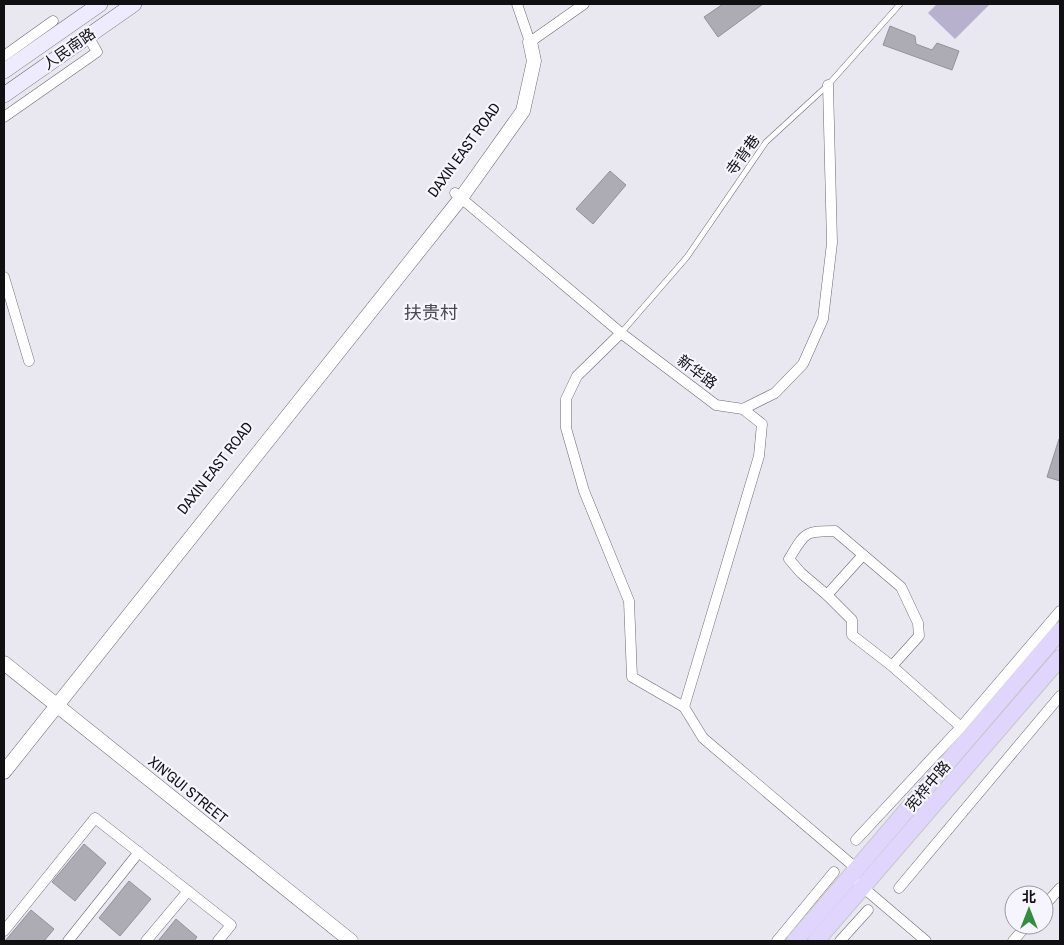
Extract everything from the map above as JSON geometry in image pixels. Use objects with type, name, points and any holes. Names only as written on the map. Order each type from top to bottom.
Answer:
[{"type":"main road","name":"人民南路","points":[[4,71],[100,4]]},
{"type":"main road","name":"人民南路","points":[[4,94],[134,4]]},
{"type":"main road","name":"宪梓中路","points":[[816,941],[857,878],[1060,631]]},
{"type":"main road","name":"宪梓中路","points":[[795,941],[857,878],[1060,658]]},
{"type":"street","points":[[517,4],[530,42],[584,4]]},
{"type":"street","points":[[4,56],[53,21]]},
{"type":"street","points":[[4,117],[97,52],[88,36]]},
{"type":"street","name":"DAXIN EAST ROAD","points":[[51,707],[458,195],[473,169],[516,106],[530,42]]},
{"type":"street","points":[[684,707],[759,456],[762,424],[743,409],[775,393],[803,364],[823,319],[832,243],[828,85]]},
{"type":"street","name":"新华路","points":[[458,195],[621,333],[716,405],[743,409]]},
{"type":"street","points":[[4,277],[28,361]]},
{"type":"street","points":[[621,333],[577,376],[566,399],[566,428],[584,491],[629,601],[632,677],[684,707],[704,738],[926,941]]},
{"type":"street","points":[[892,666],[919,636],[918,623],[901,587],[835,531],[814,531],[803,537],[789,559],[800,573],[827,594],[852,620],[852,635],[892,666],[961,727]]},
{"type":"street","points":[[827,594],[863,555]]},
{"type":"street","points":[[856,840],[961,727],[1060,611]]},
{"type":"street","name":"XIN'GUI STREET","points":[[4,663],[51,707],[337,941]]},
{"type":"street","name":"XIN'GUI STREET","points":[[4,674],[51,707],[351,941]]},
{"type":"street","points":[[899,888],[1060,696]]},
{"type":"street","points":[[4,759],[51,707]]},
{"type":"street","points":[[4,772],[51,707]]},
{"type":"street","points":[[4,931],[95,818],[231,925],[218,941]]},
{"type":"street","points":[[68,941],[139,852]]},
{"type":"street","points":[[776,941],[834,872]]},
{"type":"street","points":[[146,941],[188,890]]},
{"type":"street","points":[[840,941],[868,910]]},
{"type":"lane","name":"寺背巷","points":[[621,333],[687,257],[766,142],[828,85],[900,4]]},
{"type":"shaded area","points":[[937,4],[990,4],[955,39],[928,13]]},
{"type":"building","points":[[723,4],[763,4],[718,37],[704,17]]},
{"type":"building","points":[[890,26],[915,36],[916,44],[932,50],[937,43],[959,51],[952,70],[883,45]]},
{"type":"building","points":[[610,171],[626,185],[593,224],[576,209]]},
{"type":"building","points":[[1060,440],[1060,481],[1047,477]]},
{"type":"building","points":[[84,844],[106,863],[75,901],[52,882]]},
{"type":"building","points":[[129,881],[151,899],[120,936],[99,918]]},
{"type":"building","points":[[31,910],[54,929],[44,941],[5,941]]},
{"type":"building","points":[[176,919],[197,937],[194,941],[158,941]]},
{"type":"district","name":"扶贵村","points":[[431,313]]}]
